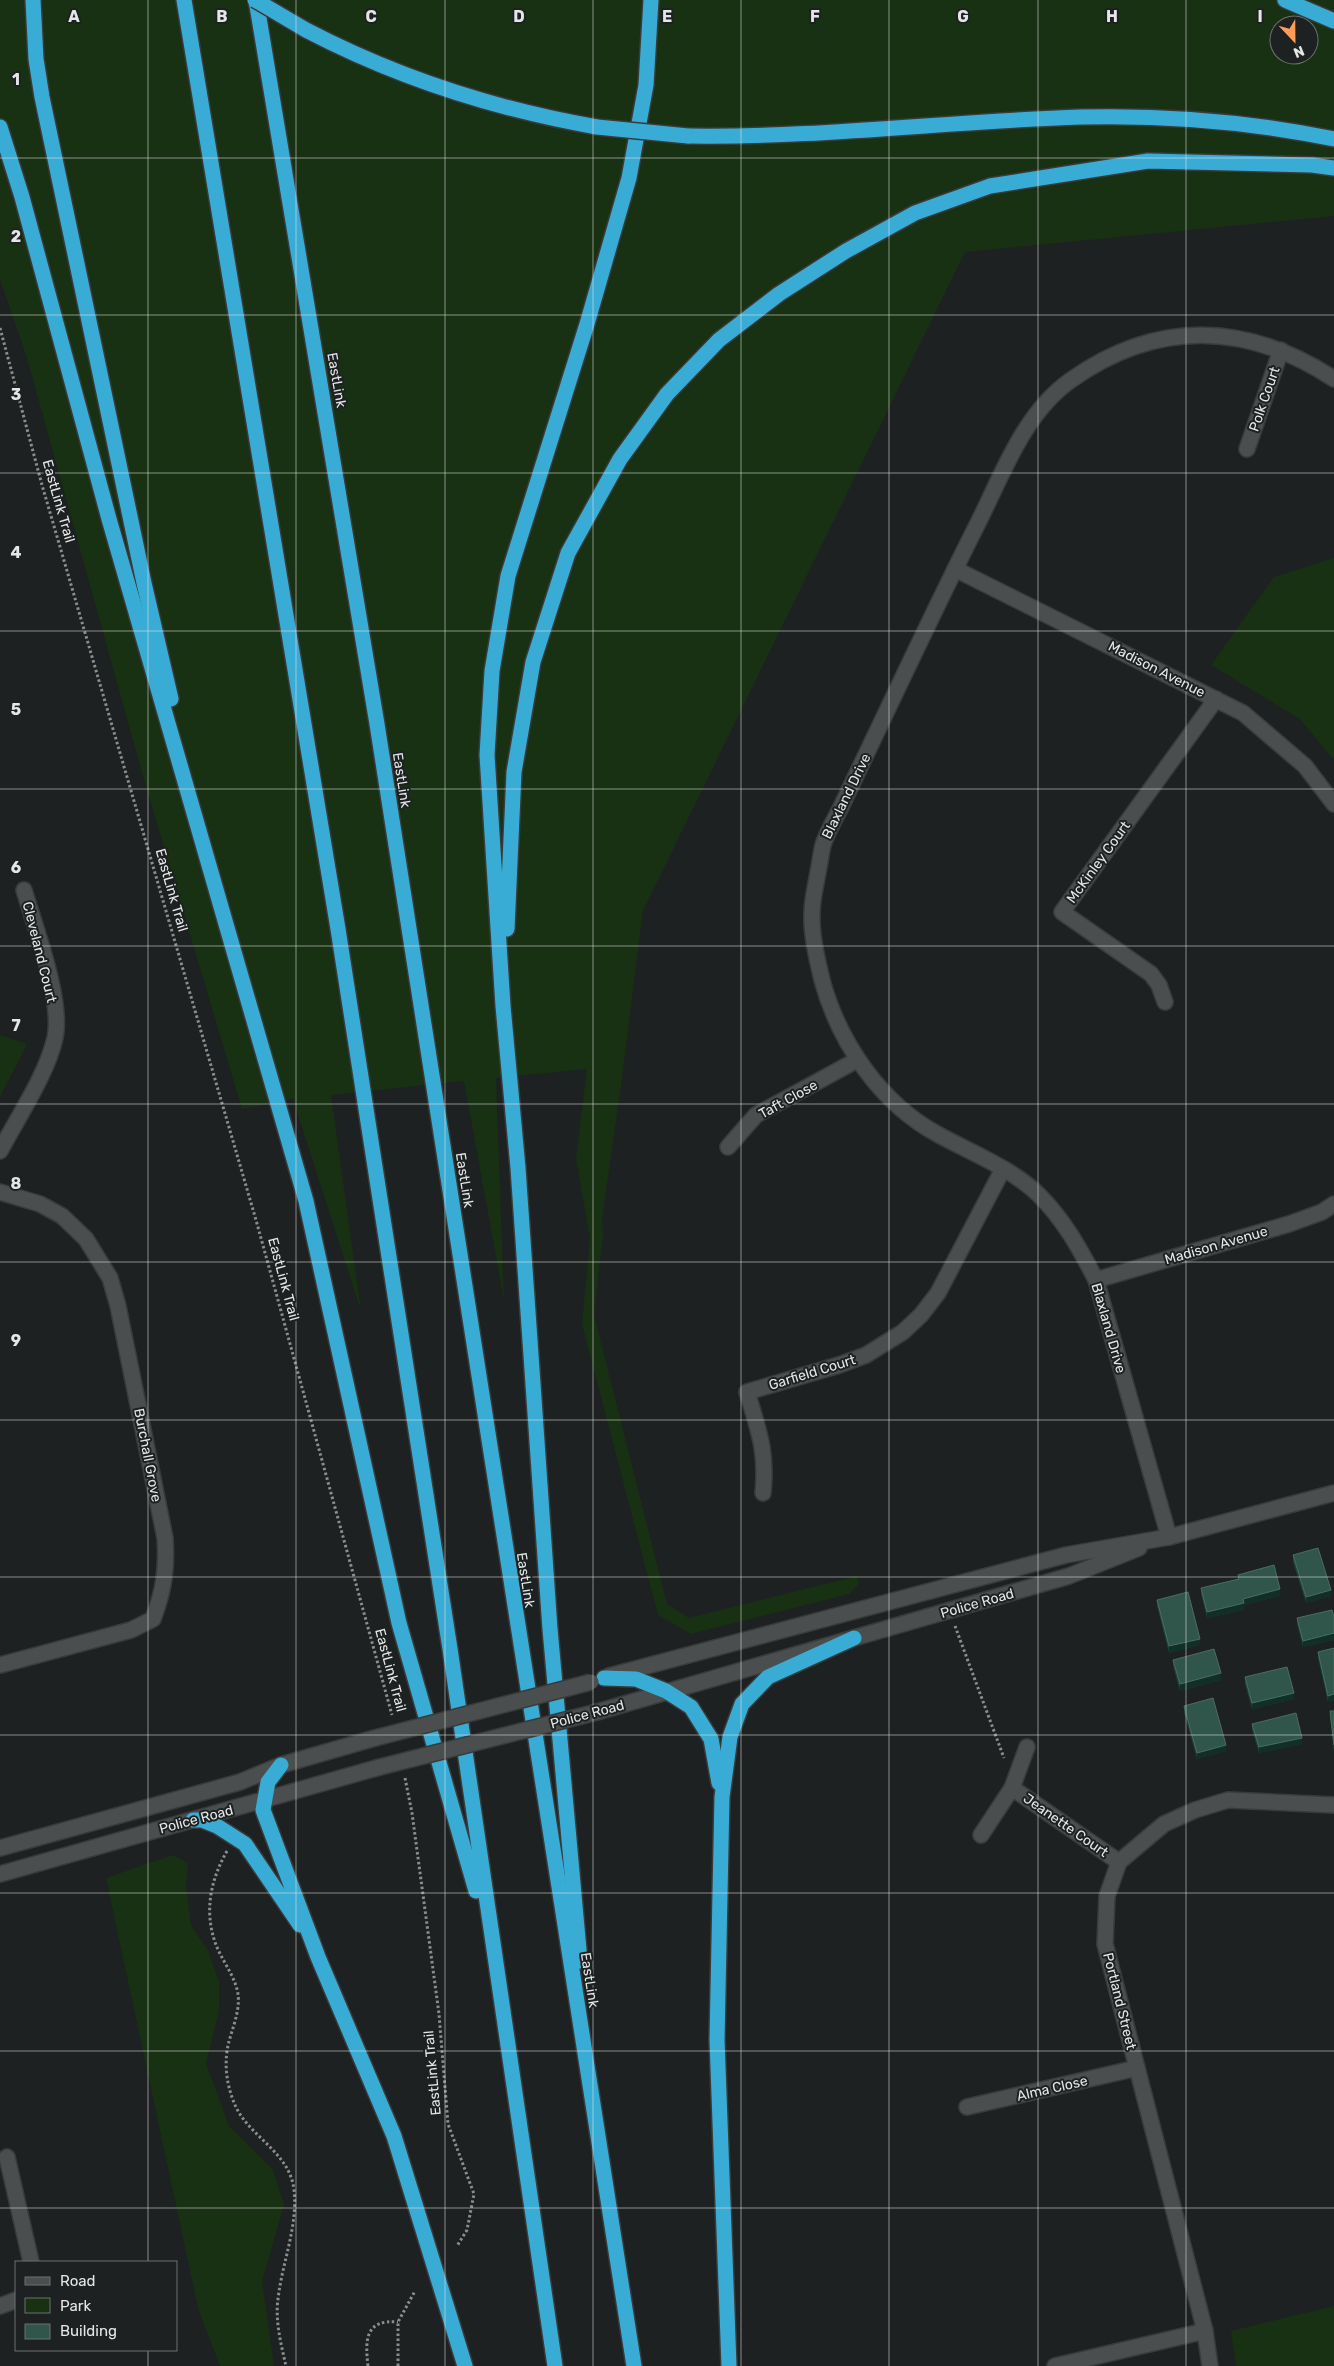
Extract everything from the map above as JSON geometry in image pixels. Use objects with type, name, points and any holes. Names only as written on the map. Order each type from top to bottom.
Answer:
[{"type":"highway","points":[[34,0],[36,59],[42,97],[144,583],[210,866]]},
{"type":"highway","points":[[184,0],[338,929],[450,1650],[492,1948],[555,2366]]},
{"type":"highway","points":[[255,0],[306,30],[342,48],[424,83],[516,110],[597,127],[688,136],[751,137],[1083,117],[1216,122],[1303,133],[1334,140]]},
{"type":"highway","name":"EastLink","points":[[255,0],[377,724],[493,1475],[634,2366]]},
{"type":"highway","points":[[598,2129],[569,1858],[552,1649],[518,1168],[503,1006],[487,755],[492,671],[508,576],[587,324],[629,178],[646,85],[651,0]]},
{"type":"highway","points":[[1285,0],[1334,21]]},
{"type":"highway","points":[[0,127],[22,197],[108,519],[306,1202],[399,1623],[492,1948]]},
{"type":"highway","points":[[503,1006],[514,772],[533,662],[568,553],[620,459],[667,394],[719,340],[780,294],[846,251],[915,213],[990,186],[1148,161],[1312,165],[1334,168]]},
{"type":"highway","points":[[729,2366],[717,2040],[722,1796],[730,1736],[742,1704],[768,1677],[854,1638]]},
{"type":"highway","points":[[598,1680],[636,1679],[666,1691],[691,1706],[710,1739],[722,1796]]},
{"type":"highway","points":[[280,1765],[268,1782],[263,1801],[263,1810],[318,1957],[394,2136],[465,2366]]},
{"type":"highway","points":[[193,1820],[202,1820],[218,1826],[245,1844],[318,1957]]},
{"type":"street","name":"Blaxland Drive","points":[[1169,1537],[1096,1280],[1078,1245],[1060,1220],[1037,1194],[1003,1169],[934,1133],[901,1111],[857,1060],[830,1007],[821,977],[813,932],[812,911],[823,844],[955,569],[1025,430],[1042,408],[1069,381],[1109,358],[1139,346],[1169,338],[1220,335],[1244,339],[1281,350],[1310,363],[1334,378]]},
{"type":"street","name":"Polk Court","points":[[1247,449],[1281,350]]},
{"type":"street","name":"Madison Avenue","points":[[955,569],[1243,713],[1305,766],[1334,804]]},
{"type":"street","name":"McKinley Court","points":[[1165,1002],[1159,985],[1151,974],[1062,912],[1216,699]]},
{"type":"street","name":"Cleveland Court","points":[[0,1151],[48,1061],[55,1037],[56,1020],[52,995],[24,890]]},
{"type":"street","name":"Taft Close","points":[[728,1147],[756,1115],[857,1060]]},
{"type":"street","name":"Garfield Court","points":[[763,1493],[764,1447],[747,1392],[839,1365],[866,1354],[903,1332],[921,1314],[938,1292],[1003,1169]]},
{"type":"street","name":"Burchall Grove","points":[[0,1192],[40,1204],[62,1216],[86,1239],[110,1278],[118,1306],[165,1538],[166,1560],[163,1593],[153,1619],[131,1630],[0,1665]]},
{"type":"street","name":"Madison Avenue","points":[[1096,1280],[1290,1224],[1322,1212],[1334,1204]]},
{"type":"street","name":"Police Road","points":[[0,1848],[240,1782],[280,1765],[375,1738],[1066,1555],[1169,1537],[1334,1493]]},
{"type":"street","name":"Police Road","points":[[0,1874],[380,1767],[597,1712],[950,1611],[1069,1576],[1169,1537]]},
{"type":"street","name":"Jeanette Court","points":[[981,1835],[1013,1787],[1027,1747]]},
{"type":"street","name":"Jeanette Court","points":[[1013,1787],[1119,1862]]},
{"type":"street","points":[[1119,1862],[1164,1824],[1195,1810],[1228,1800],[1334,1805]]},
{"type":"street","name":"Portland Street","points":[[1119,1862],[1107,1896],[1105,1944],[1205,2331],[1210,2366]]},
{"type":"street","name":"Alma Close","points":[[967,2107],[1137,2068]]},
{"type":"street","points":[[7,2157],[30,2261]]},
{"type":"street","points":[[0,2306],[15,2300]]},
{"type":"street","points":[[1055,2366],[1205,2331]]},
{"type":"path","name":"EastLink Trail","points":[[0,328],[42,485],[256,1220],[392,1716]]},
{"type":"path","points":[[950,1611],[1013,1787]]},
{"type":"path","name":"EastLink Trail","points":[[404,1774],[412,1813],[439,2014],[448,2124],[474,2194],[467,2230],[457,2246]]},
{"type":"path","points":[[230,1846],[215,1872],[210,1898],[215,1942],[230,1970],[238,1994],[237,2015],[229,2041],[226,2063],[228,2085],[245,2122],[281,2158],[294,2188],[295,2209],[278,2300],[279,2333],[286,2366]]},
{"type":"path","points":[[398,2366],[398,2322],[416,2291]]},
{"type":"path","points":[[368,2366],[366,2341],[372,2328],[383,2321],[398,2322]]},
{"type":"green space","points":[[0,0],[1334,0],[1334,216],[965,252],[643,911],[602,1218],[603,1235],[594,1315],[667,1604],[689,1618],[857,1576],[859,1584],[849,1594],[691,1634],[658,1615],[582,1324],[590,1238],[576,1158],[587,1069],[496,1078],[504,1301],[464,1081],[331,1095],[361,1311],[293,1099],[242,1109],[143,776],[27,358],[0,279]]},
{"type":"green space","points":[[1334,558],[1334,760],[1300,719],[1211,665],[1274,577]]},
{"type":"green space","points":[[0,1035],[27,1044],[0,1097]]},
{"type":"green space","points":[[172,1855],[188,1863],[186,1887],[191,1925],[208,1951],[219,1981],[219,2011],[206,2063],[229,2126],[273,2170],[284,2205],[262,2281],[274,2366],[220,2366],[198,2308],[106,1878]]},
{"type":"green space","points":[[1334,2306],[1334,2366],[1236,2366],[1231,2331]]},
{"type":"building","points":[[1318,1548],[1331,1590],[1306,1597],[1293,1555]]},
{"type":"building","points":[[1274,1565],[1280,1589],[1243,1599],[1244,1603],[1207,1612],[1201,1588],[1239,1579],[1238,1575]]},
{"type":"building","points":[[1188,1592],[1200,1639],[1169,1646],[1157,1600]]},
{"type":"building","points":[[1332,1610],[1334,1633],[1303,1641],[1297,1618]]},
{"type":"building","points":[[1334,1648],[1334,1694],[1328,1696],[1318,1652]]},
{"type":"building","points":[[1214,1649],[1221,1673],[1180,1684],[1173,1660]]},
{"type":"building","points":[[1287,1667],[1294,1693],[1252,1703],[1245,1677]]},
{"type":"building","points":[[1213,1698],[1226,1745],[1197,1753],[1184,1706]]},
{"type":"building","points":[[1330,1711],[1334,1711],[1334,1745]]},
{"type":"building","points":[[1296,1713],[1302,1738],[1259,1747],[1252,1724]]}]
